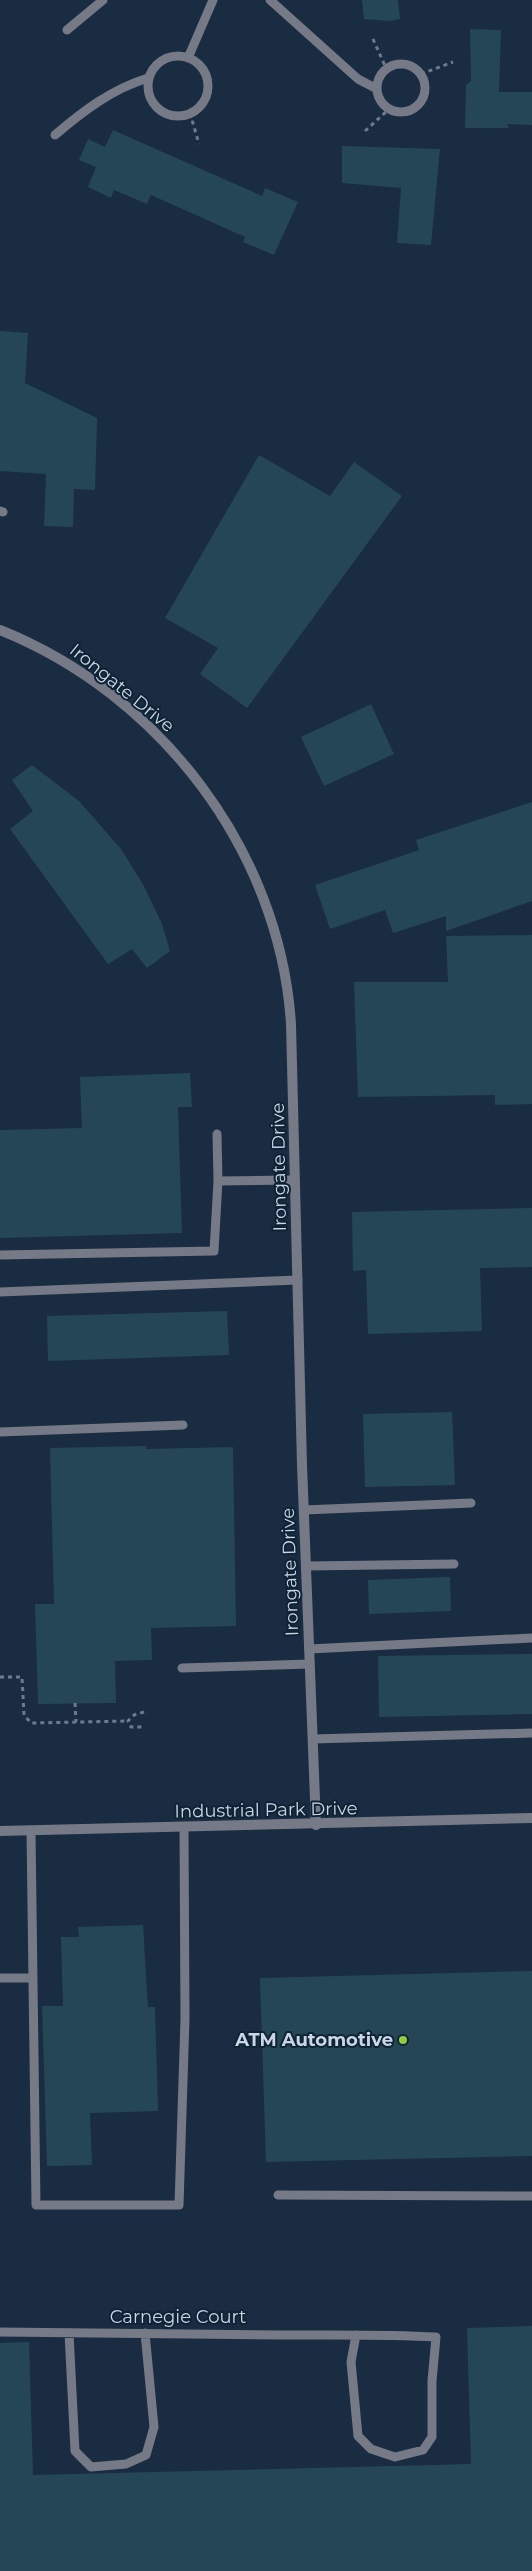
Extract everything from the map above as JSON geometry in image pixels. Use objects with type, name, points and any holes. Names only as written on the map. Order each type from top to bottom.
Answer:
[{"type":"street","name":"Irongate Drive","points":[[0,630],[53,654],[88,677],[150,728],[171,749],[197,781],[224,820],[248,860],[272,919],[288,987],[316,1825]]},
{"type":"street","name":"Industrial Park Drive","points":[[0,1831],[316,1825],[532,1818]]},
{"type":"lane","points":[[67,30],[103,0]]},
{"type":"lane","points":[[188,58],[212,0]]},
{"type":"lane","points":[[270,0],[358,80],[377,89]]},
{"type":"lane","points":[[179,55],[188,58],[204,70],[208,90],[204,100],[190,113],[181,116],[162,112],[150,97],[148,78],[156,65],[168,57],[179,55]]},
{"type":"lane","points":[[393,64],[409,64],[421,74],[425,90],[419,104],[405,112],[389,109],[378,96],[377,89],[381,74],[386,68],[393,64]]},
{"type":"lane","points":[[55,135],[80,114],[124,86],[148,78]]},
{"type":"lane","points":[[0,1255],[214,1251],[218,1180],[217,1134]]},
{"type":"lane","points":[[218,1180],[295,1180]]},
{"type":"lane","points":[[0,1292],[298,1280]]},
{"type":"lane","points":[[0,1432],[183,1425]]},
{"type":"lane","points":[[304,1510],[471,1503]]},
{"type":"lane","points":[[306,1566],[454,1564]]},
{"type":"lane","points":[[309,1649],[532,1638]]},
{"type":"lane","points":[[182,1668],[310,1664]]},
{"type":"lane","points":[[313,1739],[532,1733]]},
{"type":"lane","points":[[31,1831],[36,2205],[180,2205],[185,2019],[184,1828]]},
{"type":"lane","points":[[0,1978],[32,1978]]},
{"type":"lane","points":[[278,2195],[532,2196]]},
{"type":"lane","name":"Carnegie Court","points":[[0,2332],[356,2335],[436,2337],[432,2381],[432,2437],[422,2450],[395,2457],[371,2449],[358,2436],[351,2362],[356,2335]]},
{"type":"lane","points":[[69,2333],[75,2451],[91,2467],[126,2464],[146,2455],[154,2427],[145,2333]]},
{"type":"path","points":[[374,39],[386,68]]},
{"type":"path","points":[[421,74],[453,62]]},
{"type":"path","points":[[365,131],[389,109]]},
{"type":"path","points":[[190,113],[199,144]]},
{"type":"path","points":[[0,1678],[22,1677],[24,1715],[31,1723],[128,1721],[134,1714],[144,1712]]},
{"type":"path","points":[[75,1704],[76,1722]]},
{"type":"path","points":[[128,1721],[131,1726],[145,1727]]},
{"type":"building","points":[[362,0],[398,0],[400,19],[390,21],[364,19]]},
{"type":"building","points":[[470,29],[501,30],[499,92],[532,92],[532,125],[507,124],[509,128],[465,128],[466,85],[471,81]]},
{"type":"building","points":[[113,130],[262,196],[265,188],[298,202],[274,255],[243,242],[245,237],[151,195],[147,204],[114,190],[111,198],[88,187],[96,167],[79,160],[88,139],[105,147]]},
{"type":"building","points":[[342,146],[440,149],[431,245],[397,243],[401,188],[342,183]]},
{"type":"building","points":[[0,331],[28,333],[25,383],[97,418],[95,490],[74,489],[73,527],[44,526],[46,474],[0,471]]},
{"type":"building","points":[[259,455],[330,496],[354,462],[402,496],[247,708],[200,674],[218,648],[165,618]]},
{"type":"building","points":[[371,704],[394,754],[324,786],[301,737]]},
{"type":"building","points":[[32,765],[79,801],[121,849],[144,886],[162,924],[170,951],[147,968],[132,949],[108,964],[10,829],[33,811],[12,780]]},
{"type":"building","points":[[532,802],[532,901],[446,931],[446,916],[393,933],[385,910],[330,929],[315,885],[419,850],[416,840]]},
{"type":"building","points":[[532,935],[532,1104],[495,1105],[495,1095],[358,1097],[354,982],[448,982],[446,936]]},
{"type":"building","points":[[190,1073],[192,1107],[178,1107],[182,1233],[0,1238],[0,1130],[82,1128],[80,1077]]},
{"type":"building","points":[[532,1208],[532,1267],[480,1268],[482,1331],[368,1334],[366,1270],[353,1271],[352,1212]]},
{"type":"building","points":[[227,1311],[229,1355],[48,1361],[47,1316]]},
{"type":"building","points":[[452,1412],[455,1485],[365,1487],[363,1414]]},
{"type":"building","points":[[146,1446],[146,1449],[233,1447],[236,1626],[151,1628],[152,1660],[115,1661],[116,1703],[38,1704],[35,1604],[54,1604],[50,1448]]},
{"type":"building","points":[[450,1577],[451,1611],[369,1614],[368,1580]]},
{"type":"building","points":[[532,1654],[532,1714],[379,1717],[378,1656]]},
{"type":"building","points":[[143,1925],[148,2007],[155,2007],[158,2111],[90,2113],[92,2165],[47,2166],[42,2006],[63,2006],[61,1937],[79,1937],[78,1927]]},
{"type":"building","points":[[532,1971],[532,2156],[266,2162],[260,1978]]},
{"type":"building","points":[[532,2326],[532,2571],[0,2571],[0,2343],[29,2342],[33,2475],[471,2464],[467,2328]]},
{"type":"place","name":"ATM Automotive","points":[[403,2040]]}]
